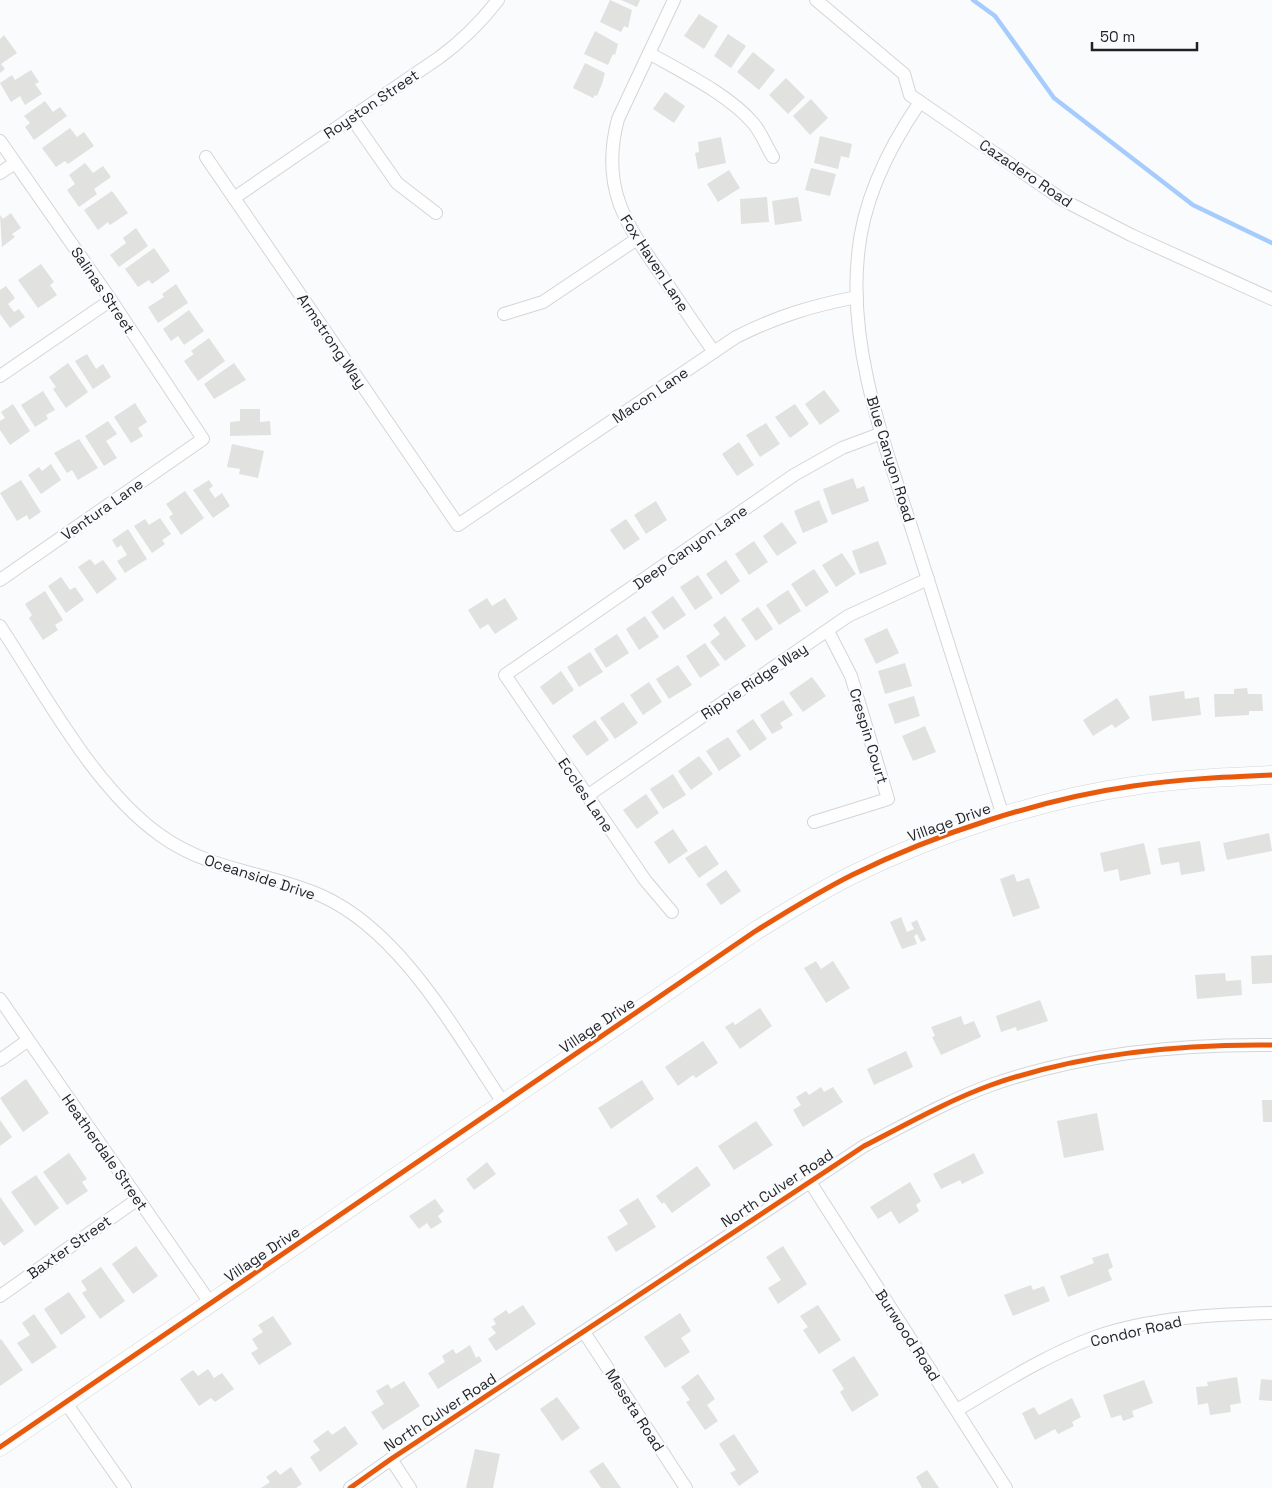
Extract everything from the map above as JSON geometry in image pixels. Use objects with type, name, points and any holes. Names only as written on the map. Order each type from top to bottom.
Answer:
[{"type":"main road","name":"Village Drive","points":[[0,1447],[754,932],[853,875],[911,849],[1003,816],[1130,786],[1191,778],[1272,775]]},
{"type":"street","name":"Royston Street","points":[[234,198],[462,40],[483,20],[498,0]]},
{"type":"street","name":"Fox Haven Lane","points":[[674,0],[618,119],[613,140],[612,163],[618,203],[637,240],[714,352]]},
{"type":"street","name":"Cazadero Road","points":[[816,0],[904,74],[910,95],[1063,200],[1131,235],[1272,299]]},
{"type":"street","points":[[649,53],[695,79],[742,112],[754,124],[772,157]]},
{"type":"street","name":"Blue Canyon Road","points":[[920,102],[902,129],[884,163],[868,203],[858,254],[857,297],[864,367],[882,433],[1003,816]]},
{"type":"street","points":[[351,118],[398,183],[436,213]]},
{"type":"street","name":"Salinas Street","points":[[0,141],[203,439]]},
{"type":"street","name":"Armstrong Way","points":[[206,157],[458,524]]},
{"type":"street","points":[[0,173],[15,163]]},
{"type":"street","points":[[504,314],[543,302],[637,240]]},
{"type":"street","name":"Macon Lane","points":[[458,524],[736,337],[772,319],[807,307],[857,297]]},
{"type":"street","points":[[0,376],[110,300]]},
{"type":"street","name":"Deep Canyon Lane","points":[[505,675],[794,475],[835,451],[882,433]]},
{"type":"street","name":"Ventura Lane","points":[[0,580],[203,439]]},
{"type":"street","name":"Ripple Ridge Way","points":[[587,796],[828,631],[874,603],[928,580]]},
{"type":"street","name":"Oceanside Drive","points":[[0,626],[91,765],[116,796],[138,818],[161,836],[192,854],[222,866],[289,884],[323,897],[364,923],[401,956],[422,983],[504,1104]]},
{"type":"street","name":"Crespin Court","points":[[814,822],[888,799],[851,676],[828,631]]},
{"type":"street","name":"Eccles Lane","points":[[505,675],[644,880],[672,912]]},
{"type":"street","name":"Heatherdale Street","points":[[0,998],[211,1304]]},
{"type":"street","points":[[0,1060],[28,1041]]},
{"type":"street","name":"North Culver Road","points":[[350,1488],[390,1459],[864,1146],[931,1111],[990,1085],[1057,1066],[1144,1052],[1223,1044],[1272,1045]]},
{"type":"street","name":"Burwood Road","points":[[810,1182],[1006,1488]]},
{"type":"street","name":"Baxter Street","points":[[0,1296],[138,1199]]},
{"type":"street","name":"Condor Road","points":[[956,1410],[1029,1368],[1095,1337],[1161,1322],[1224,1314],[1272,1313]]},
{"type":"street","name":"Meseta Road","points":[[584,1332],[686,1488]]},
{"type":"street","points":[[66,1403],[125,1488]]},
{"type":"street","points":[[390,1459],[410,1488]]},
{"type":"building","points":[[610,0],[632,10],[628,28],[624,26],[621,32],[600,22]]},
{"type":"building","points":[[621,0],[640,0],[637,7]]},
{"type":"building","points":[[699,14],[718,26],[704,49],[684,36]]},
{"type":"building","points":[[595,31],[618,44],[615,55],[613,54],[608,65],[584,54]]},
{"type":"building","points":[[728,34],[746,46],[731,68],[714,56]]},
{"type":"building","points":[[4,35],[17,53],[1,64],[5,69],[0,73],[0,39]]},
{"type":"building","points":[[753,52],[775,70],[759,90],[737,72]]},
{"type":"building","points":[[585,63],[605,73],[597,96],[595,95],[593,98],[573,88]]},
{"type":"building","points":[[31,70],[39,82],[35,84],[42,94],[25,105],[20,96],[11,102],[0,83],[12,75],[15,80]]},
{"type":"building","points":[[786,78],[805,97],[788,114],[769,95]]},
{"type":"building","points":[[665,92],[685,106],[674,123],[653,109]]},
{"type":"building","points":[[811,99],[828,118],[810,135],[793,116]]},
{"type":"building","points":[[45,101],[53,112],[60,107],[67,116],[34,140],[25,127],[30,123],[24,116]]},
{"type":"building","points":[[70,128],[77,137],[84,132],[94,146],[68,164],[65,161],[56,167],[42,148]]},
{"type":"building","points":[[820,136],[852,144],[849,158],[841,156],[838,169],[814,163]]},
{"type":"building","points":[[721,137],[726,163],[698,169],[695,153],[699,152],[698,142]]},
{"type":"building","points":[[85,163],[93,173],[103,166],[111,177],[94,189],[97,194],[79,207],[67,190],[75,184],[69,175]]},
{"type":"building","points":[[811,168],[836,174],[830,196],[805,190]]},
{"type":"building","points":[[729,170],[740,188],[718,202],[707,184]]},
{"type":"building","points":[[112,191],[128,213],[110,225],[108,222],[98,230],[84,210]]},
{"type":"building","points":[[767,197],[769,222],[741,224],[740,199]]},
{"type":"building","points":[[798,197],[802,221],[775,225],[772,201]]},
{"type":"building","points":[[11,213],[21,228],[12,234],[15,237],[2,247],[0,215],[3,219]]},
{"type":"building","points":[[136,228],[148,246],[119,267],[110,255],[126,243],[123,238]]},
{"type":"building","points":[[154,248],[170,271],[152,284],[149,280],[138,287],[125,269]]},
{"type":"building","points":[[41,264],[54,282],[50,285],[57,295],[38,308],[18,280]]},
{"type":"building","points":[[176,284],[188,303],[158,323],[148,307],[164,297],[162,294]]},
{"type":"building","points":[[6,286],[15,298],[8,304],[14,312],[19,309],[25,317],[10,328],[0,314],[0,290]]},
{"type":"building","points":[[189,310],[204,331],[184,345],[178,336],[171,341],[163,329]]},
{"type":"building","points":[[209,338],[225,361],[198,381],[184,361],[194,354],[191,351]]},
{"type":"building","points":[[87,354],[96,369],[103,364],[111,377],[93,389],[75,361]]},
{"type":"building","points":[[68,363],[88,392],[66,408],[53,389],[56,387],[49,377]]},
{"type":"building","points":[[234,363],[246,380],[214,399],[204,384]]},
{"type":"building","points":[[824,390],[840,411],[820,425],[805,404]]},
{"type":"building","points":[[43,391],[55,410],[46,415],[48,419],[35,427],[21,405]]},
{"type":"building","points":[[135,403],[147,422],[138,428],[143,436],[131,443],[114,417]]},
{"type":"building","points":[[13,404],[30,431],[10,445],[0,430],[0,421],[5,418],[1,412]]},
{"type":"building","points":[[795,404],[809,424],[790,438],[775,417]]},
{"type":"building","points":[[240,409],[260,409],[260,422],[270,421],[271,435],[230,436],[230,422],[240,421]]},
{"type":"building","points":[[108,421],[117,434],[106,441],[117,458],[104,466],[85,436]]},
{"type":"building","points":[[766,423],[780,444],[760,457],[746,435]]},
{"type":"building","points":[[79,439],[98,468],[78,480],[72,470],[67,473],[54,453]]},
{"type":"building","points":[[739,442],[754,465],[737,476],[722,454]]},
{"type":"building","points":[[232,444],[264,451],[258,478],[239,474],[240,469],[227,467]]},
{"type":"building","points":[[51,464],[61,480],[41,494],[28,475],[39,467],[42,471]]},
{"type":"building","points":[[853,478],[857,489],[864,486],[869,501],[832,515],[823,489]]},
{"type":"building","points":[[21,480],[41,512],[29,520],[27,515],[17,521],[0,493]]},
{"type":"building","points":[[209,480],[213,486],[209,489],[215,498],[222,493],[230,506],[213,518],[193,490]]},
{"type":"building","points":[[185,491],[204,518],[181,535],[169,517],[173,514],[166,504]]},
{"type":"building","points":[[819,500],[828,522],[803,533],[794,511]]},
{"type":"building","points":[[656,501],[667,520],[646,534],[634,515]]},
{"type":"building","points":[[160,518],[171,534],[162,540],[165,544],[152,553],[134,526],[145,519],[149,525]]},
{"type":"building","points":[[626,519],[640,539],[624,550],[610,530]]},
{"type":"building","points":[[782,522],[797,543],[777,556],[763,536]]},
{"type":"building","points":[[128,529],[147,559],[125,573],[117,561],[127,555],[121,545],[117,548],[112,540]]},
{"type":"building","points":[[754,541],[768,562],[749,575],[735,554]]},
{"type":"building","points":[[878,541],[887,564],[860,574],[852,551]]},
{"type":"building","points":[[842,553],[856,574],[836,587],[822,565]]},
{"type":"building","points":[[90,559],[95,565],[103,560],[117,579],[97,594],[78,567]]},
{"type":"building","points":[[726,560],[740,581],[721,595],[706,574]]},
{"type":"building","points":[[814,569],[829,592],[806,607],[791,584]]},
{"type":"building","points":[[698,575],[713,598],[695,610],[680,587]]},
{"type":"building","points":[[61,577],[70,590],[75,587],[84,600],[66,613],[48,586]]},
{"type":"building","points":[[788,590],[801,611],[779,625],[766,605]]},
{"type":"building","points":[[45,591],[63,620],[55,625],[58,630],[43,640],[29,618],[32,615],[25,604]]},
{"type":"building","points":[[673,596],[686,615],[664,630],[651,612]]},
{"type":"building","points":[[487,598],[492,606],[505,598],[518,619],[495,634],[488,624],[480,629],[468,610]]},
{"type":"building","points":[[758,607],[773,629],[756,641],[741,619]]},
{"type":"building","points":[[645,616],[659,637],[639,650],[626,629]]},
{"type":"building","points":[[725,616],[746,646],[725,661],[710,642],[720,634],[713,625]]},
{"type":"building","points":[[887,628],[899,653],[876,664],[864,639]]},
{"type":"building","points":[[617,634],[629,653],[606,668],[594,649]]},
{"type":"building","points":[[705,643],[720,665],[700,678],[686,656]]},
{"type":"building","points":[[590,652],[603,672],[579,687],[567,667]]},
{"type":"building","points":[[905,663],[912,686],[885,694],[878,671]]},
{"type":"building","points":[[678,665],[692,685],[669,699],[656,679]]},
{"type":"building","points":[[561,671],[574,690],[553,705],[540,687]]},
{"type":"building","points":[[812,677],[826,696],[803,712],[789,693]]},
{"type":"building","points":[[649,682],[662,702],[643,715],[630,695]]},
{"type":"building","points":[[1247,688],[1248,694],[1262,694],[1263,711],[1249,711],[1249,715],[1215,717],[1214,694],[1234,694],[1234,689]]},
{"type":"building","points":[[1184,691],[1185,699],[1199,697],[1201,715],[1152,721],[1149,696]]},
{"type":"building","points":[[914,696],[920,716],[895,724],[888,704]]},
{"type":"building","points":[[1117,698],[1130,718],[1115,728],[1112,724],[1093,736],[1083,720]]},
{"type":"building","points":[[783,700],[793,715],[780,723],[783,728],[772,734],[760,715]]},
{"type":"building","points":[[623,702],[638,723],[615,739],[600,718]]},
{"type":"building","points":[[753,719],[767,739],[750,751],[736,731]]},
{"type":"building","points":[[595,720],[609,740],[587,756],[572,736]]},
{"type":"building","points":[[925,726],[936,752],[913,761],[902,736]]},
{"type":"building","points":[[728,737],[741,756],[719,771],[706,751]]},
{"type":"building","points":[[699,756],[713,774],[691,790],[678,771]]},
{"type":"building","points":[[673,774],[686,795],[663,809],[650,789]]},
{"type":"building","points":[[646,794],[659,813],[637,829],[623,810]]},
{"type":"building","points":[[673,829],[688,851],[669,864],[654,842]]},
{"type":"building","points":[[1269,833],[1272,851],[1227,860],[1223,843]]},
{"type":"building","points":[[1200,841],[1205,871],[1181,875],[1179,862],[1161,865],[1158,848]]},
{"type":"building","points":[[1144,843],[1151,874],[1120,881],[1118,869],[1104,872],[1100,853]]},
{"type":"building","points":[[706,845],[719,864],[699,878],[685,858]]},
{"type":"building","points":[[726,870],[741,891],[721,905],[706,884]]},
{"type":"building","points":[[1014,874],[1017,882],[1029,878],[1040,908],[1013,917],[1000,879]]},
{"type":"building","points":[[901,917],[907,932],[914,929],[911,923],[917,920],[926,940],[921,942],[917,934],[914,936],[917,944],[902,949],[890,922]]},
{"type":"building","points":[[1272,955],[1272,983],[1252,984],[1251,956]]},
{"type":"building","points":[[816,961],[821,969],[833,961],[850,988],[826,1003],[804,968]]},
{"type":"building","points":[[1225,973],[1226,981],[1241,980],[1242,995],[1197,999],[1195,975]]},
{"type":"building","points":[[1040,1000],[1048,1021],[1017,1031],[1016,1027],[1001,1032],[996,1016]]},
{"type":"building","points":[[760,1008],[772,1026],[740,1049],[725,1027],[733,1022],[735,1025]]},
{"type":"building","points":[[961,1016],[964,1025],[974,1021],[981,1037],[941,1055],[932,1037],[935,1036],[931,1027]]},
{"type":"building","points":[[703,1041],[718,1063],[696,1078],[693,1075],[678,1086],[665,1067]]},
{"type":"building","points":[[906,1051],[913,1067],[874,1085],[867,1069]]},
{"type":"building","points":[[26,1079],[49,1113],[23,1132],[0,1098]]},
{"type":"building","points":[[642,1080],[654,1099],[611,1129],[598,1108]]},
{"type":"building","points":[[821,1087],[824,1092],[833,1087],[843,1102],[803,1127],[793,1110],[801,1105],[796,1097],[806,1091],[809,1095]]},
{"type":"building","points":[[1262,1100],[1272,1100],[1272,1122],[1263,1122]]},
{"type":"building","points":[[1097,1113],[1104,1150],[1064,1158],[1057,1121]]},
{"type":"building","points":[[0,1120],[12,1137],[0,1146]]},
{"type":"building","points":[[756,1121],[773,1145],[734,1170],[718,1146]]},
{"type":"building","points":[[69,1153],[87,1179],[82,1182],[88,1191],[67,1205],[43,1172]]},
{"type":"building","points":[[974,1153],[984,1173],[962,1184],[960,1180],[941,1189],[933,1174]]},
{"type":"building","points":[[487,1162],[496,1174],[474,1190],[466,1179]]},
{"type":"building","points":[[697,1166],[711,1185],[672,1213],[664,1202],[662,1204],[656,1196]]},
{"type":"building","points":[[36,1175],[59,1208],[35,1226],[11,1192]]},
{"type":"building","points":[[910,1182],[921,1201],[916,1205],[919,1211],[899,1224],[891,1211],[878,1219],[870,1207]]},
{"type":"building","points":[[0,1197],[24,1231],[4,1246],[0,1241]]},
{"type":"building","points":[[638,1198],[656,1227],[616,1252],[607,1237],[628,1224],[619,1210]]},
{"type":"building","points":[[435,1199],[444,1211],[438,1216],[442,1222],[431,1229],[427,1223],[419,1229],[409,1216]]},
{"type":"building","points":[[136,1246],[158,1276],[133,1294],[112,1264]]},
{"type":"building","points":[[783,1246],[807,1284],[778,1304],[768,1288],[781,1280],[766,1257]]},
{"type":"building","points":[[1108,1253],[1113,1267],[1108,1270],[1112,1280],[1068,1297],[1060,1276],[1094,1263],[1092,1258]]},
{"type":"building","points":[[101,1267],[125,1301],[100,1319],[82,1293],[87,1290],[81,1281]]},
{"type":"building","points":[[1031,1285],[1033,1290],[1044,1286],[1050,1301],[1013,1316],[1004,1295]]},
{"type":"building","points":[[69,1292],[86,1317],[61,1335],[44,1309]]},
{"type":"building","points":[[523,1305],[536,1324],[496,1351],[488,1339],[496,1333],[491,1327],[496,1324],[493,1319],[506,1310],[509,1314]]},
{"type":"building","points":[[818,1305],[841,1340],[819,1354],[803,1330],[808,1327],[800,1316]]},
{"type":"building","points":[[680,1313],[691,1331],[681,1338],[690,1352],[665,1368],[644,1337]]},
{"type":"building","points":[[34,1314],[57,1347],[32,1364],[17,1343],[30,1335],[22,1323]]},
{"type":"building","points":[[273,1316],[292,1344],[259,1365],[251,1353],[258,1349],[252,1339],[263,1332],[258,1325]]},
{"type":"building","points":[[0,1340],[23,1370],[0,1386]]},
{"type":"building","points":[[470,1345],[476,1358],[479,1356],[482,1361],[438,1389],[428,1373],[445,1362],[442,1356],[453,1349],[456,1354]]},
{"type":"building","points":[[854,1356],[879,1395],[852,1412],[840,1392],[844,1389],[832,1370]]},
{"type":"building","points":[[208,1369],[214,1378],[222,1373],[234,1389],[215,1402],[211,1398],[199,1406],[180,1379],[193,1370],[198,1376]]},
{"type":"building","points":[[698,1374],[715,1399],[707,1405],[718,1421],[705,1430],[686,1402],[690,1400],[681,1387]]},
{"type":"building","points":[[1237,1377],[1241,1403],[1230,1405],[1231,1412],[1210,1415],[1208,1403],[1198,1405],[1196,1387],[1208,1386],[1207,1382]]},
{"type":"building","points":[[1261,1379],[1272,1380],[1272,1401],[1259,1400]]},
{"type":"building","points":[[1144,1380],[1153,1403],[1132,1411],[1134,1417],[1123,1421],[1121,1415],[1111,1418],[1103,1395]]},
{"type":"building","points":[[404,1381],[420,1406],[383,1430],[371,1412],[384,1404],[376,1391],[388,1384],[391,1389]]},
{"type":"building","points":[[557,1397],[580,1428],[562,1441],[540,1409]]},
{"type":"building","points":[[1072,1398],[1081,1417],[1072,1422],[1074,1426],[1058,1434],[1055,1429],[1035,1440],[1022,1413],[1034,1407],[1039,1415]]},
{"type":"building","points":[[345,1426],[358,1444],[320,1472],[310,1457],[320,1450],[313,1441],[328,1430],[332,1435]]},
{"type":"building","points":[[734,1434],[759,1472],[739,1486],[730,1473],[736,1470],[719,1444]]},
{"type":"building","points":[[475,1449],[500,1454],[493,1488],[466,1488]]},
{"type":"building","points":[[603,1462],[621,1488],[601,1488],[589,1471]]},
{"type":"building","points":[[291,1467],[302,1484],[296,1488],[261,1488],[270,1482],[266,1477],[276,1470],[280,1475]]},
{"type":"building","points":[[927,1470],[939,1488],[922,1488],[916,1477]]},
{"type":"waterway","points":[[973,0],[995,16],[1054,98],[1193,205],[1272,243]]},
{"type":"cycle path","points":[[0,1447],[754,932],[802,902],[839,882],[884,860],[953,832],[1026,809],[1062,800],[1150,784],[1272,775]]},
{"type":"cycle path","points":[[350,1488],[864,1146],[942,1106],[975,1091],[1025,1074],[1094,1058],[1201,1046],[1272,1045]]}]
